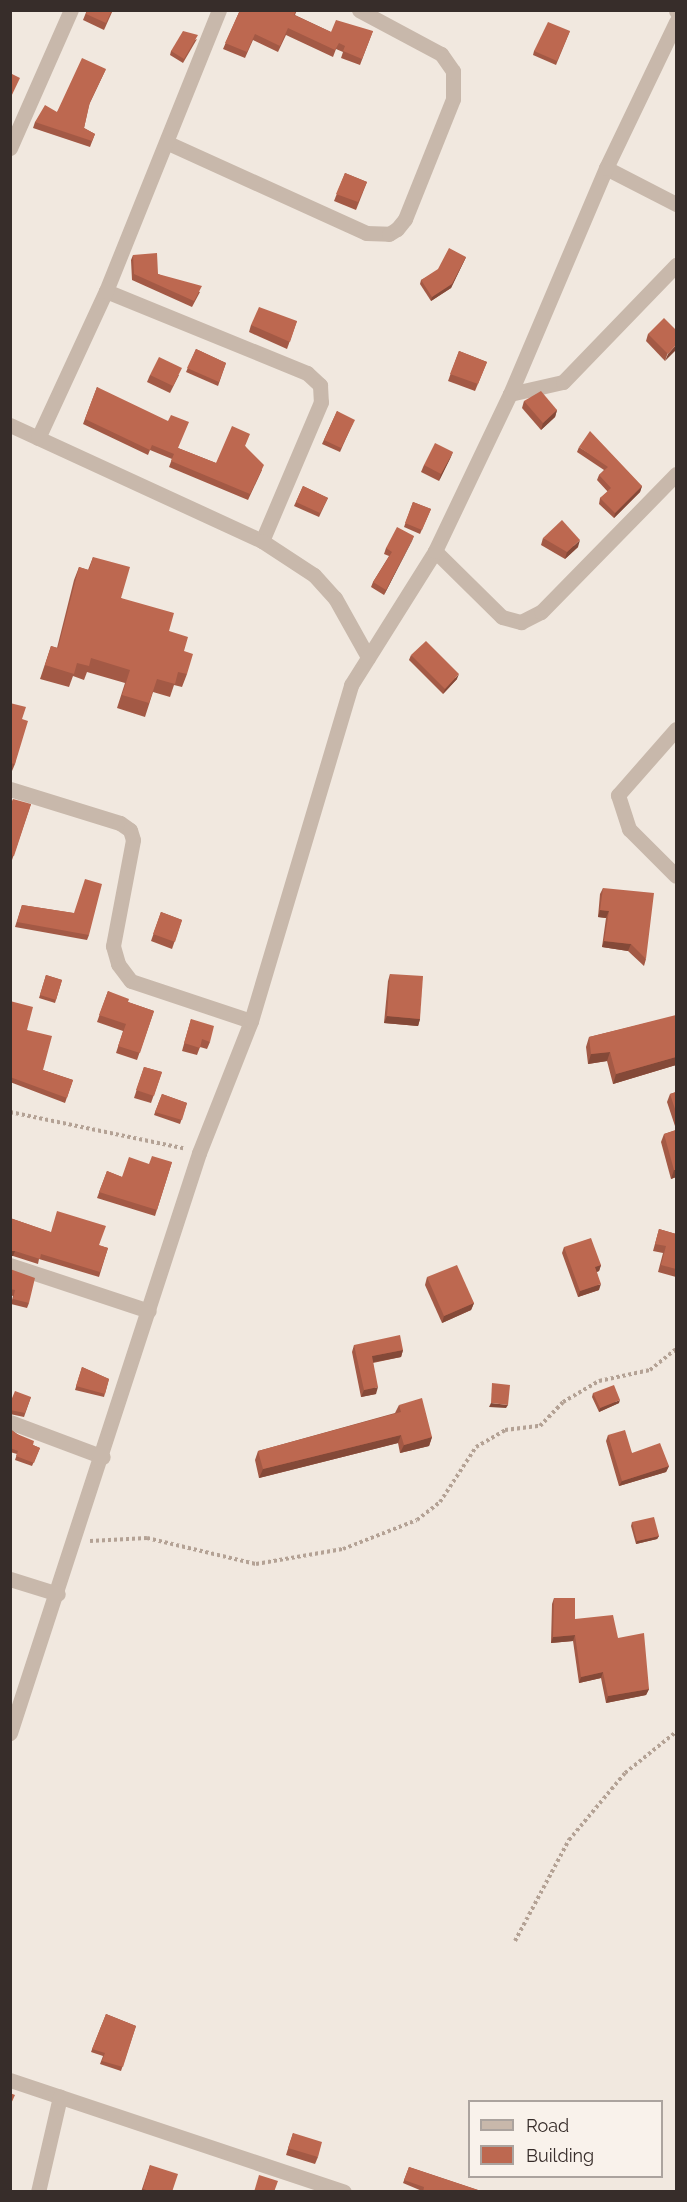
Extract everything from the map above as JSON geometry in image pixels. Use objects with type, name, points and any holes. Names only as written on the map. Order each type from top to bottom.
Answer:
[{"type":"street","points":[[10,148],[71,10]]},
{"type":"street","points":[[38,438],[106,291],[168,142],[219,10]]},
{"type":"street","points":[[168,142],[366,233],[388,234],[398,229],[453,99],[453,71],[441,54],[359,10]]},
{"type":"street","points":[[10,1733],[75,1544],[199,1153],[251,1021],[341,713],[368,657],[435,551],[510,394],[606,168],[676,22]]},
{"type":"street","points":[[606,168],[676,204]]},
{"type":"street","points":[[510,394],[563,382],[676,265]]},
{"type":"street","points":[[106,291],[307,373],[320,385],[321,402],[262,541]]},
{"type":"street","points":[[10,425],[262,541],[326,584],[368,657]]},
{"type":"street","points":[[435,551],[502,617],[521,622],[541,612],[676,474]]},
{"type":"street","points":[[676,729],[618,795],[629,829],[676,876]]},
{"type":"street","points":[[10,789],[120,823],[130,830],[133,840],[113,946],[118,964],[131,981],[251,1021]]},
{"type":"street","points":[[10,1265],[149,1311]]},
{"type":"street","points":[[10,1422],[103,1457]]},
{"type":"street","points":[[10,1579],[58,1594]]},
{"type":"street","points":[[10,2080],[344,2192]]},
{"type":"street","points":[[38,2192],[60,2097]]},
{"type":"path","points":[[10,1112],[129,1134],[199,1153]]},
{"type":"path","points":[[75,1544],[147,1538],[256,1564],[343,1550],[417,1520],[440,1502],[476,1447],[505,1430],[540,1426],[563,1402],[599,1381],[650,1370],[676,1349]]},
{"type":"path","points":[[515,1941],[569,1840],[625,1773],[676,1732]]},
{"type":"building","points":[[87,10],[112,10],[106,23],[86,14]]},
{"type":"building","points":[[240,10],[296,10],[294,15],[331,32],[336,20],[373,31],[362,59],[343,51],[345,46],[339,43],[335,50],[288,28],[280,46],[255,34],[247,52],[225,43]]},
{"type":"building","points":[[548,22],[570,31],[557,61],[534,51]]},
{"type":"building","points":[[183,31],[198,35],[184,59],[171,51]]},
{"type":"building","points":[[82,58],[106,69],[90,102],[84,128],[95,134],[92,141],[35,122],[45,105],[57,112]]},
{"type":"building","points":[[10,73],[20,78],[10,99]]},
{"type":"building","points":[[345,173],[367,182],[358,202],[336,194]]},
{"type":"building","points":[[449,248],[466,257],[452,284],[432,297],[421,280],[438,269]]},
{"type":"building","points":[[157,253],[158,274],[202,286],[194,301],[134,274],[133,255]]},
{"type":"building","points":[[259,307],[297,321],[290,342],[251,325]]},
{"type":"building","points":[[664,318],[676,330],[676,345],[668,354],[648,334]]},
{"type":"building","points":[[196,349],[226,363],[219,382],[187,368]]},
{"type":"building","points":[[459,351],[487,362],[478,384],[450,374]]},
{"type":"building","points":[[159,357],[182,368],[173,386],[150,375]]},
{"type":"building","points":[[97,387],[168,421],[171,415],[189,422],[178,448],[216,463],[232,426],[250,434],[245,446],[264,465],[250,494],[171,461],[174,454],[152,445],[150,450],[85,419]]},
{"type":"building","points":[[541,391],[557,410],[543,423],[524,401]]},
{"type":"building","points":[[337,411],[355,420],[341,448],[324,440]]},
{"type":"building","points":[[590,431],[642,486],[615,513],[600,498],[611,488],[599,475],[608,467],[579,447]]},
{"type":"building","points":[[435,443],[453,452],[441,474],[424,465]]},
{"type":"building","points":[[303,486],[328,498],[320,513],[296,502]]},
{"type":"building","points":[[413,502],[431,509],[422,530],[405,523]]},
{"type":"building","points":[[562,520],[580,540],[567,552],[543,538]]},
{"type":"building","points":[[397,527],[414,536],[386,590],[373,582],[392,552],[386,548]]},
{"type":"building","points":[[93,557],[130,567],[121,598],[174,613],[169,631],[188,637],[184,651],[193,654],[187,674],[178,672],[175,684],[157,679],[149,703],[122,695],[130,670],[91,658],[89,666],[77,663],[74,674],[45,665],[51,646],[58,648],[79,567],[89,570]]},
{"type":"building","points":[[426,641],[459,674],[445,689],[411,655]]},
{"type":"building","points":[[10,703],[26,707],[22,719],[28,721],[15,764],[10,763]]},
{"type":"building","points":[[13,799],[31,804],[14,856],[10,855],[10,805]]},
{"type":"building","points":[[85,879],[102,884],[89,935],[17,922],[22,905],[74,913]]},
{"type":"building","points":[[603,888],[654,893],[646,959],[631,944],[604,941],[609,911],[600,910]]},
{"type":"building","points":[[161,912],[182,920],[175,942],[153,934]]},
{"type":"building","points":[[390,974],[423,976],[420,1019],[387,1016]]},
{"type":"building","points":[[46,975],[62,980],[56,1000],[40,995]]},
{"type":"building","points":[[108,991],[129,999],[128,1002],[154,1011],[140,1053],[118,1046],[126,1024],[99,1015]]},
{"type":"building","points":[[10,1001],[33,1007],[27,1030],[52,1036],[43,1070],[73,1080],[67,1098],[10,1077]]},
{"type":"building","points":[[676,1015],[676,1057],[616,1074],[610,1052],[591,1054],[589,1037]]},
{"type":"building","points":[[191,1019],[214,1026],[210,1042],[202,1039],[200,1048],[184,1043]]},
{"type":"building","points":[[144,1067],[162,1072],[154,1096],[136,1090]]},
{"type":"building","points":[[676,1092],[676,1112],[670,1094]]},
{"type":"building","points":[[162,1094],[187,1103],[182,1120],[155,1112]]},
{"type":"building","points":[[676,1130],[676,1170],[674,1170],[664,1134]]},
{"type":"building","points":[[152,1156],[172,1162],[157,1210],[99,1192],[107,1171],[122,1177],[129,1157],[149,1164]]},
{"type":"building","points":[[57,1211],[106,1226],[99,1245],[108,1248],[100,1272],[41,1254],[40,1259],[10,1251],[10,1218],[51,1232]]},
{"type":"building","points":[[659,1229],[676,1234],[676,1269],[661,1265],[666,1246],[655,1244]]},
{"type":"building","points":[[591,1238],[601,1265],[595,1267],[601,1284],[580,1291],[564,1247]]},
{"type":"building","points":[[457,1265],[474,1303],[444,1316],[427,1277]]},
{"type":"building","points":[[10,1269],[35,1278],[29,1303],[13,1299],[15,1290],[10,1289]]},
{"type":"building","points":[[400,1335],[403,1350],[372,1356],[378,1387],[364,1390],[354,1345]]},
{"type":"building","points":[[82,1367],[109,1379],[105,1394],[76,1386]]},
{"type":"building","points":[[492,1383],[510,1385],[508,1405],[491,1403]]},
{"type":"building","points":[[614,1385],[620,1400],[600,1408],[593,1393]]},
{"type":"building","points":[[15,1391],[31,1397],[25,1413],[10,1410]]},
{"type":"building","points":[[422,1398],[432,1437],[404,1445],[401,1435],[263,1469],[258,1451],[401,1412],[399,1405]]},
{"type":"building","points":[[10,1429],[34,1441],[33,1445],[40,1448],[34,1463],[16,1456],[18,1451],[10,1448]]},
{"type":"building","points":[[625,1430],[632,1453],[660,1443],[669,1466],[622,1481],[608,1435]]},
{"type":"building","points":[[654,1517],[659,1536],[637,1541],[632,1522]]},
{"type":"building","points":[[554,1598],[575,1598],[575,1619],[613,1615],[618,1638],[644,1633],[649,1689],[608,1696],[603,1672],[581,1677],[575,1635],[553,1637]]},
{"type":"building","points":[[106,2014],[136,2026],[123,2067],[102,2061],[105,2053],[92,2049]]},
{"type":"building","points":[[10,2093],[15,2095],[10,2106]]},
{"type":"building","points":[[293,2133],[322,2142],[318,2157],[288,2148]]},
{"type":"building","points":[[150,2165],[178,2174],[172,2192],[152,2192],[143,2189]]},
{"type":"building","points":[[409,2167],[481,2191],[423,2192],[424,2187],[404,2180]]},
{"type":"building","points":[[259,2175],[278,2181],[274,2192],[254,2192]]}]
